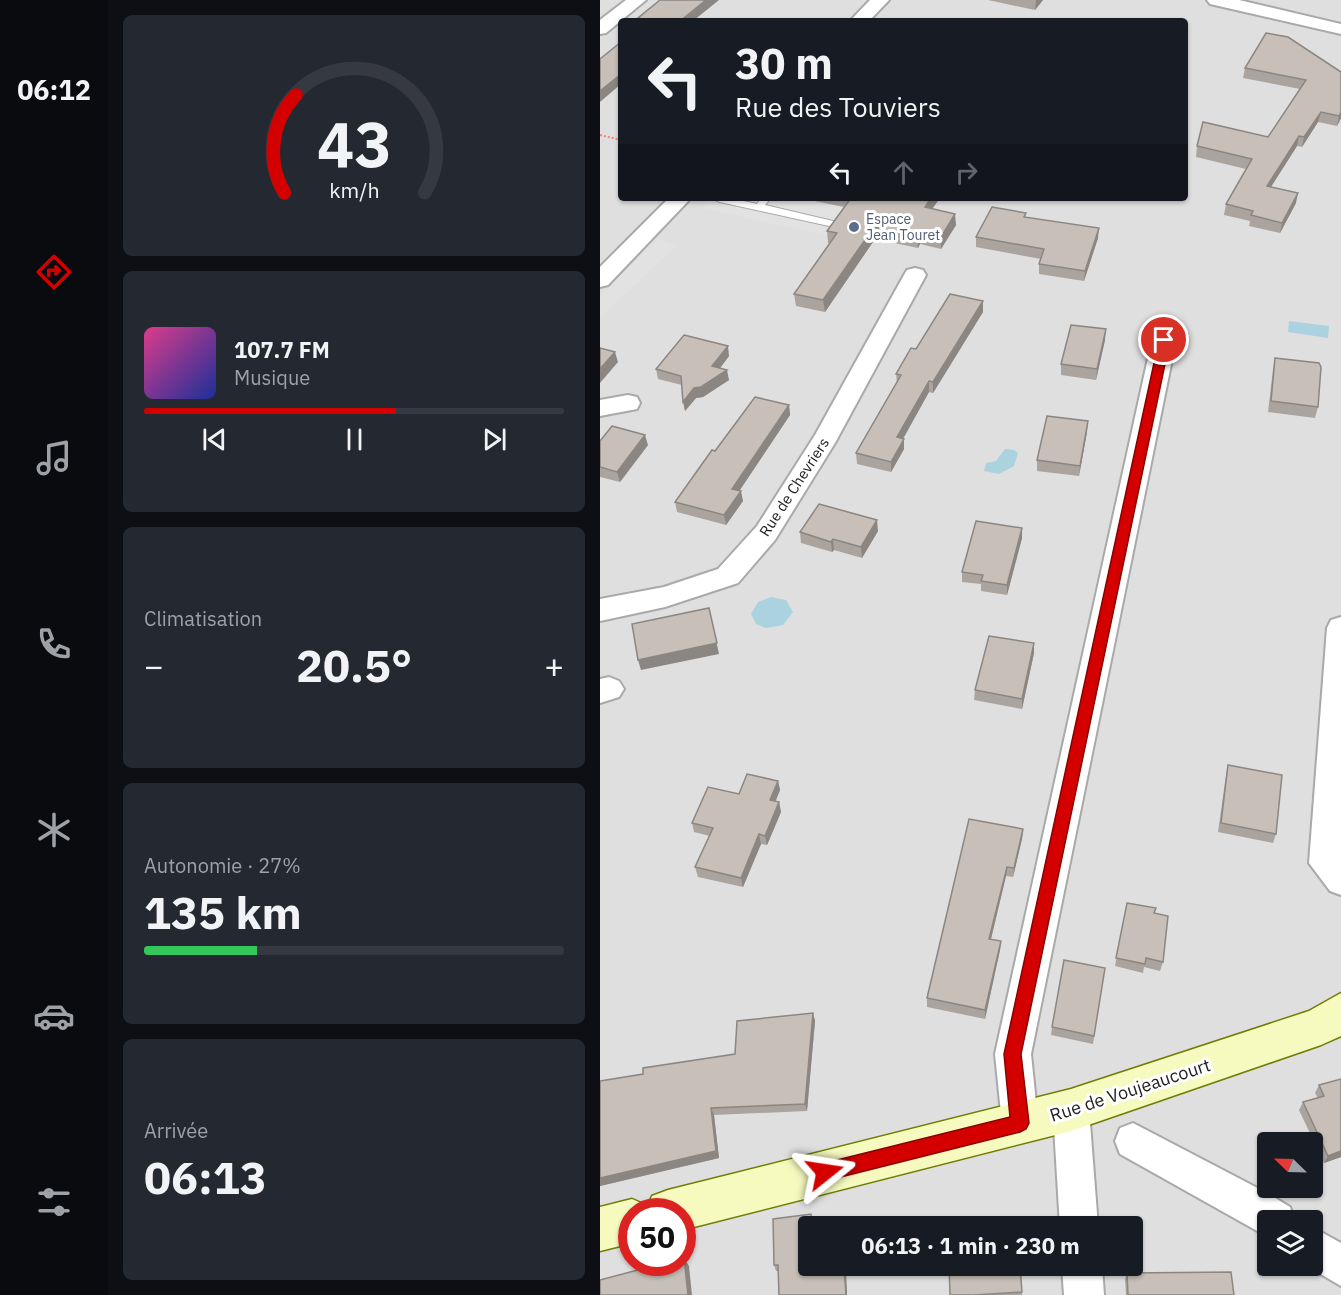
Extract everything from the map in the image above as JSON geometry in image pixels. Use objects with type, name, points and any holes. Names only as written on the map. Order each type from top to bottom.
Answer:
[{"type":"main road","name":"Rue de Voujeaucourt","points":[[696,1205],[1071,1110],[1321,1026],[1341,1012]]},
{"type":"main road","points":[[600,1229],[618,1224]]},
{"type":"street","points":[[600,30],[637,0]]},
{"type":"street","points":[[862,18],[880,0]]},
{"type":"street","points":[[1216,0],[1341,29]]},
{"type":"street","points":[[600,9],[622,12]]},
{"type":"street","points":[[600,280],[678,201]]},
{"type":"street","name":"Rue de Chevriers","points":[[600,610],[665,597],[728,576],[766,533],[826,437],[915,275]]},
{"type":"street","points":[[1020,1123],[1013,1054],[1164,340]]},
{"type":"street","points":[[600,408],[628,403]]},
{"type":"street","points":[[1341,628],[1325,863],[1341,881]]},
{"type":"street","points":[[1071,1110],[1078,1216]]},
{"type":"street","points":[[1133,1140],[1260,1210]]},
{"type":"street","points":[[1323,1254],[1341,1266]]},
{"type":"street","points":[[1083,1276],[1084,1295]]},
{"type":"lane","points":[[730,201],[829,223]]},
{"type":"lane","points":[[759,207],[764,201]]},
{"type":"path","points":[[600,135],[618,139]]},
{"type":"shaded area","points":[[600,0],[1341,0],[1341,1295],[600,1295]]},
{"type":"shaded area","points":[[708,201],[814,201],[853,209],[833,237],[702,208]]},
{"type":"shaded area","points":[[658,239],[677,245],[600,318],[600,295]]},
{"type":"water","points":[[1289,321],[1329,326],[1328,338],[1288,332]]},
{"type":"water","points":[[1005,449],[1018,453],[1014,466],[999,474],[984,471],[986,463],[996,461]]},
{"type":"water","points":[[771,597],[786,600],[793,612],[783,625],[766,628],[756,624],[751,614],[758,602]]},
{"type":"building","points":[[660,0],[706,0],[684,18],[638,18]]},
{"type":"building","points":[[1266,33],[1288,37],[1341,72],[1341,112],[1339,116],[1321,112],[1304,137],[1299,136],[1267,186],[1298,193],[1282,223],[1251,215],[1253,211],[1226,204],[1252,159],[1197,146],[1203,122],[1268,137],[1306,80],[1245,68]]},
{"type":"building","points":[[618,44],[618,76],[600,91],[600,59]]},
{"type":"building","points":[[849,201],[929,201],[925,207],[955,214],[941,237],[919,232],[917,236],[874,227],[823,300],[794,294],[837,233],[827,231]]},
{"type":"building","points":[[992,207],[1026,213],[1024,217],[1099,228],[1085,271],[1039,264],[1044,249],[976,237]]},
{"type":"building","points":[[950,294],[983,301],[933,382],[929,381],[897,437],[904,439],[891,462],[856,453],[901,375],[896,374],[911,348],[916,349]]},
{"type":"building","points":[[1071,325],[1106,329],[1097,369],[1061,364]]},
{"type":"building","points":[[684,335],[728,346],[712,366],[727,370],[701,387],[694,388],[683,402],[681,376],[656,369]]},
{"type":"building","points":[[600,348],[615,352],[600,369]]},
{"type":"building","points":[[1275,358],[1319,363],[1321,367],[1318,407],[1271,401]]},
{"type":"building","points":[[755,397],[789,405],[732,489],[741,491],[724,515],[675,502],[712,450],[715,451]]},
{"type":"building","points":[[1047,416],[1088,421],[1080,466],[1037,460]]},
{"type":"building","points":[[612,426],[645,435],[617,472],[600,467],[600,441]]},
{"type":"building","points":[[819,504],[877,520],[861,547],[833,539],[831,542],[800,532]]},
{"type":"building","points":[[976,521],[1022,528],[1007,585],[981,581],[983,575],[962,572]]},
{"type":"building","points":[[709,608],[717,643],[638,660],[632,624]]},
{"type":"building","points":[[989,636],[1034,643],[1022,699],[975,690]]},
{"type":"building","points":[[1228,765],[1282,775],[1276,834],[1221,823]]},
{"type":"building","points":[[747,774],[778,781],[770,800],[779,802],[765,836],[759,834],[741,878],[695,867],[713,828],[692,823],[708,787],[739,794]]},
{"type":"building","points":[[969,819],[1023,829],[1014,868],[1007,867],[989,939],[1001,941],[985,1010],[927,998]]},
{"type":"building","points":[[1127,903],[1156,908],[1154,913],[1168,916],[1163,962],[1146,958],[1145,964],[1116,958]]},
{"type":"building","points":[[1064,960],[1105,968],[1094,1036],[1052,1027]]},
{"type":"building","points":[[813,1013],[805,1104],[711,1108],[716,1151],[600,1178],[600,1081],[643,1074],[643,1068],[735,1054],[737,1021]]},
{"type":"building","points":[[1341,1079],[1341,1151],[1328,1156],[1323,1145],[1323,1132],[1317,1132],[1303,1102],[1324,1096],[1319,1085]]},
{"type":"building","points":[[811,1214],[811,1216],[798,1216],[798,1276],[845,1276],[846,1295],[779,1295],[778,1265],[774,1265],[773,1219]]},
{"type":"building","points":[[1231,1272],[1234,1295],[1128,1295],[1127,1276],[1143,1276],[1143,1273]]},
{"type":"building","points":[[618,1275],[686,1276],[688,1295],[600,1295],[600,1280]]},
{"type":"building","points":[[949,1276],[1021,1276],[1022,1292],[950,1295]]},
{"type":"place","name":"Espace Jean Touret","points":[[854,227]]},
{"type":"route","points":[[825,1172],[1020,1123],[1013,1054],[1164,340]]}]
